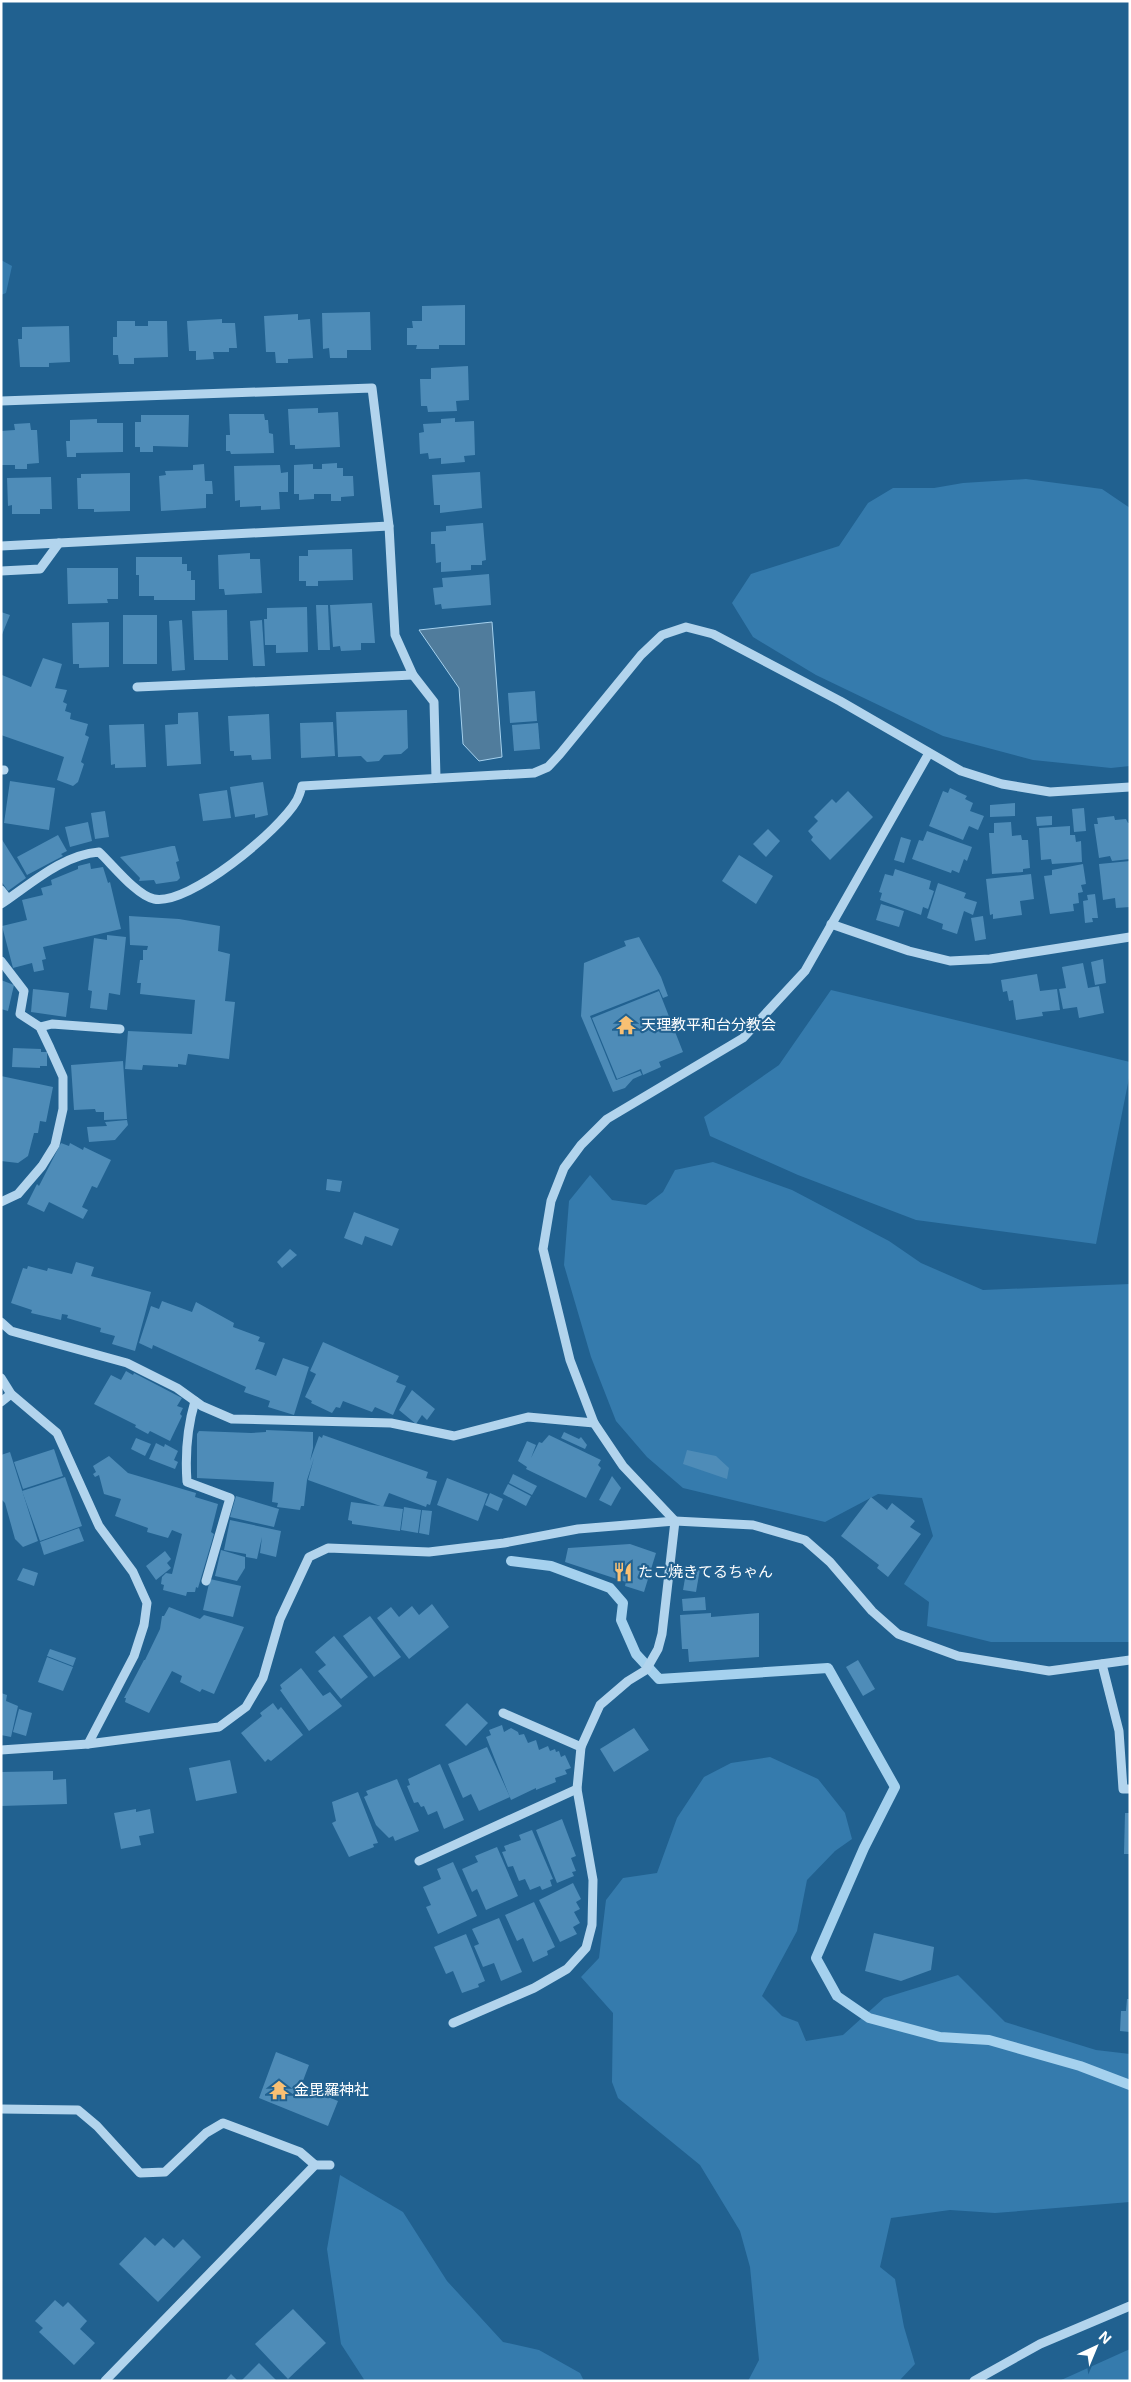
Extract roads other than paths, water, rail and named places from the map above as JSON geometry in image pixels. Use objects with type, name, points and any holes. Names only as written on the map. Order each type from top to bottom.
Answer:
[{"type":"street","points":[[1,401],[372,388],[389,526],[395,635],[413,675],[434,702],[436,778]]},
{"type":"street","points":[[1,546],[389,526]]},
{"type":"street","points":[[1,571],[40,568],[59,543]]},
{"type":"street","points":[[1,890],[5,902],[63,862],[85,853],[99,852],[138,891],[154,899],[173,897],[194,890],[221,873],[275,826],[296,801],[302,786],[534,774],[548,767],[641,655],[662,635],[686,627],[713,634],[840,701],[961,771],[1002,784],[1050,792],[1130,787]]},
{"type":"street","points":[[137,687],[413,675]]},
{"type":"street","points":[[453,2023],[542,1983],[567,1968],[586,1948],[592,1925],[593,1880],[577,1789],[581,1747],[600,1705],[628,1681],[646,1670],[658,1648],[662,1634],[675,1521],[623,1466],[594,1423],[570,1360],[543,1249],[551,1201],[564,1168],[581,1145],[607,1119],[743,1038],[805,972],[830,924],[929,753]]},
{"type":"street","points":[[830,924],[909,951],[950,961],[990,959],[1130,937]]},
{"type":"street","points":[[1,961],[24,991],[20,1014],[40,1027],[63,1077],[63,1109],[55,1145],[42,1166],[18,1194],[1,1202]]},
{"type":"street","points":[[40,1027],[52,1024],[120,1029]]},
{"type":"street","points":[[1,1322],[11,1331],[127,1362],[177,1388],[195,1401],[232,1419],[391,1423],[454,1436],[528,1417],[594,1423]]},
{"type":"street","points":[[2,1380],[11,1394],[57,1433],[99,1526],[132,1572],[147,1604],[144,1624],[134,1656],[88,1744]]},
{"type":"street","points":[[1,1402],[11,1394]]},
{"type":"street","points":[[195,1401],[188,1423],[185,1462],[187,1482],[230,1498],[206,1581]]},
{"type":"street","points":[[1,1750],[88,1744],[219,1727],[246,1707],[263,1678],[280,1619],[309,1557],[328,1548],[429,1552],[504,1543],[578,1529],[675,1521],[753,1525],[805,1540],[830,1562],[872,1611],[898,1634],[958,1656],[1049,1671],[1130,1660]]},
{"type":"street","points":[[1102,1664],[1119,1731],[1123,1789],[1130,1789]]},
{"type":"street","points":[[503,1712],[581,1747]]},
{"type":"street","points":[[419,1862],[577,1789]]},
{"type":"street","points":[[1,2110],[78,2110],[97,2126],[140,2173],[165,2172],[206,2133],[223,2124],[300,2152],[315,2165],[330,2165]]},
{"type":"street","points":[[105,2381],[315,2165]]},
{"type":"street","points":[[974,2381],[1040,2344],[1130,2306]]},
{"type":"waterway","points":[[511,1561],[551,1566],[610,1588],[623,1603],[621,1620],[636,1654],[659,1679],[828,1668],[895,1787],[864,1848],[816,1958],[837,1996],[869,2018],[940,2037],[989,2040],[1080,2066],[1130,2085]]},
{"type":"place","name":"天理教平和台分教会","points":[[626,1025]]},
{"type":"place","name":"たこ焼きてるちゃん","points":[[623,1572]]},
{"type":"place","name":"金毘羅神社","points":[[279,2090]]}]
